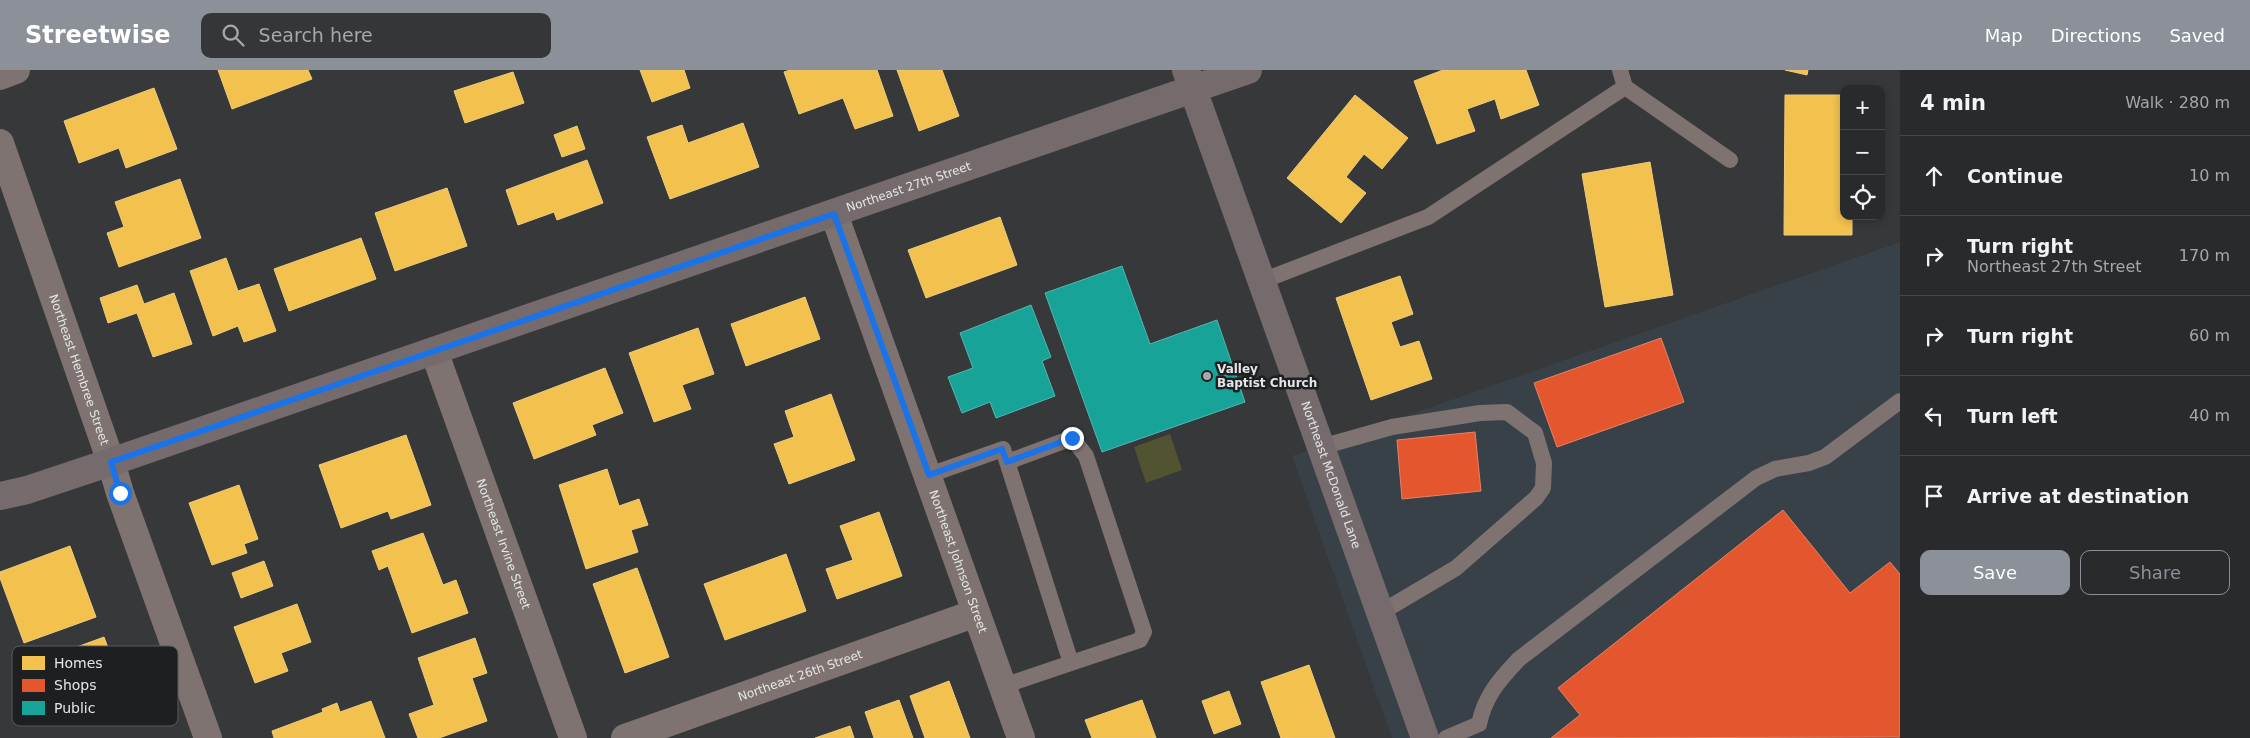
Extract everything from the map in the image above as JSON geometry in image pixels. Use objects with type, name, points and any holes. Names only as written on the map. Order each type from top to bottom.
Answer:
[{"type":"street","points":[[0,76],[16,70]]},
{"type":"street","name":"Northeast 27th Street","points":[[0,496],[27,490],[111,462],[834,214],[1190,79],[1248,70]]},
{"type":"street","name":"Northeast McDonald Lane","points":[[1190,79],[1425,738]]},
{"type":"street","name":"Northeast Hembree Street","points":[[2,155],[175,646]]},
{"type":"street","name":"Northeast Johnson Street","points":[[834,214],[929,475],[1021,738]]},
{"type":"street","name":"Northeast Irvine Street","points":[[434,350],[573,738]]},
{"type":"street","name":"Northeast 26th Street","points":[[625,738],[976,613]]},
{"type":"street","name":"Northeast Hembree Street","points":[[178,654],[208,738]]},
{"type":"lane","points":[[1620,70],[1625,87],[1730,160]]},
{"type":"lane","points":[[1262,281],[1428,218],[1625,87]]},
{"type":"lane","points":[[1446,738],[1482,731],[1482,707],[1495,684],[1519,659],[1756,478],[1774,469],[1809,463],[1825,457],[1900,401]]},
{"type":"lane","points":[[1321,447],[1392,426],[1480,413],[1507,412],[1535,433],[1544,464],[1543,488],[1536,498],[1456,568],[1380,613]]},
{"type":"lane","points":[[929,475],[1072,438],[1086,456],[1144,632],[1140,640],[1003,686]]},
{"type":"lane","points":[[1005,456],[1071,663]]},
{"type":"shaded area","points":[[1900,242],[1900,738],[1392,738],[1292,456]]},
{"type":"green space","points":[[1170,434],[1182,470],[1146,483],[1134,447]]},
{"type":"building: Homes","points":[[218,70],[308,70],[312,79],[232,109]]},
{"type":"building: Homes","points":[[640,70],[684,70],[690,88],[652,102]]},
{"type":"building: Homes","points":[[790,70],[877,70],[893,116],[855,129],[843,98],[799,114],[784,72]]},
{"type":"building: Homes","points":[[897,70],[942,70],[959,116],[919,131]]},
{"type":"building: Homes","points":[[1443,70],[1526,70],[1539,105],[1501,119],[1495,99],[1467,109],[1475,131],[1437,144],[1414,81]]},
{"type":"building: Homes","points":[[1785,70],[1808,70],[1807,75]]},
{"type":"building: Homes","points":[[513,72],[524,103],[465,123],[454,91]]},
{"type":"building: Homes","points":[[154,88],[177,149],[126,168],[119,148],[79,163],[64,121]]},
{"type":"building: Homes","points":[[1355,95],[1408,138],[1382,169],[1364,154],[1346,177],[1366,193],[1341,223],[1287,178]]},
{"type":"building: Homes","points":[[1785,95],[1840,95],[1840,220],[1852,220],[1852,235],[1784,235]]},
{"type":"building: Homes","points":[[743,123],[759,167],[670,199],[647,137],[682,125],[688,143]]},
{"type":"building: Homes","points":[[577,126],[585,149],[562,157],[554,135]]},
{"type":"building: Homes","points":[[587,160],[603,203],[557,220],[554,212],[518,225],[506,190]]},
{"type":"building: Homes","points":[[1650,162],[1673,295],[1605,307],[1582,174]]},
{"type":"building: Homes","points":[[180,179],[201,238],[119,267],[107,233],[124,227],[115,202]]},
{"type":"building: Homes","points":[[447,188],[467,246],[395,271],[375,213]]},
{"type":"building: Homes","points":[[1000,217],[1017,265],[926,298],[908,250]]},
{"type":"building: Homes","points":[[361,238],[376,279],[289,311],[274,269]]},
{"type":"building: Homes","points":[[226,258],[238,291],[259,284],[276,331],[244,342],[238,326],[213,336],[190,271]]},
{"type":"building: Homes","points":[[1400,276],[1413,314],[1391,322],[1400,347],[1419,341],[1432,379],[1371,400],[1336,298]]},
{"type":"building: Homes","points":[[137,285],[144,304],[174,293],[192,344],[153,357],[137,313],[108,323],[100,298]]},
{"type":"building: Homes","points":[[805,297],[820,339],[746,366],[731,324]]},
{"type":"building: Homes","points":[[698,328],[714,374],[682,385],[691,409],[654,422],[629,353]]},
{"type":"building: Homes","points":[[605,368],[623,413],[592,425],[596,435],[534,459],[513,403]]},
{"type":"building: Homes","points":[[831,394],[855,460],[789,484],[774,444],[794,437],[785,411]]},
{"type":"building: Homes","points":[[406,435],[431,505],[391,519],[388,511],[341,528],[319,465]]},
{"type":"building: Homes","points":[[607,469],[619,506],[639,499],[648,525],[631,530],[638,552],[586,569],[559,485]]},
{"type":"building: Homes","points":[[239,485],[258,539],[244,544],[247,553],[212,565],[189,503]]},
{"type":"building: Homes","points":[[879,512],[902,576],[837,599],[826,569],[853,560],[840,526]]},
{"type":"building: Homes","points":[[423,533],[443,585],[456,580],[468,613],[412,633],[388,566],[379,570],[372,551]]},
{"type":"building: Homes","points":[[70,546],[96,617],[24,643],[0,578],[0,572]]},
{"type":"building: Homes","points":[[786,554],[806,611],[725,640],[704,584]]},
{"type":"building: Homes","points":[[264,561],[273,586],[241,598],[232,573]]},
{"type":"building: Homes","points":[[637,568],[669,657],[625,673],[593,584]]},
{"type":"building: Homes","points":[[297,604],[311,642],[281,653],[288,671],[255,683],[234,627]]},
{"type":"building: Homes","points":[[104,637],[107,646],[80,646]]},
{"type":"building: Homes","points":[[475,638],[487,673],[472,678],[487,721],[439,738],[418,738],[409,714],[434,705],[418,658]]},
{"type":"building: Homes","points":[[1309,665],[1335,738],[1281,738],[1261,682]]},
{"type":"building: Homes","points":[[949,681],[970,738],[925,738],[910,696]]},
{"type":"building: Homes","points":[[1229,691],[1241,724],[1214,734],[1202,701]]},
{"type":"building: Homes","points":[[899,700],[913,738],[874,738],[865,712]]},
{"type":"building: Homes","points":[[1142,700],[1156,738],[1092,738],[1085,720]]},
{"type":"building: Homes","points":[[371,701],[385,738],[274,738],[272,731],[323,712],[322,709],[337,703],[340,712]]},
{"type":"building: Homes","points":[[850,726],[854,738],[815,738]]},
{"type":"building: Shops","points":[[1661,338],[1684,402],[1557,447],[1534,383]]},
{"type":"building: Shops","points":[[1475,432],[1481,491],[1402,499],[1397,440]]},
{"type":"building: Shops","points":[[1783,510],[1850,593],[1890,562],[1900,574],[1900,737],[1551,738],[1580,715],[1558,688]]},
{"type":"building: Public","points":[[1122,266],[1150,344],[1217,320],[1245,402],[1102,452],[1045,293]]},
{"type":"building: Public","points":[[1031,305],[1051,357],[1042,361],[1055,396],[996,418],[990,402],[962,413],[948,377],[973,368],[960,333]]},
{"type":"place","name":"Valley Baptist Church","points":[[1207,376]]},
{"type":"route","points":[[120,493],[111,462],[834,214],[929,475],[1002,449],[1007,462],[1072,438]]}]
